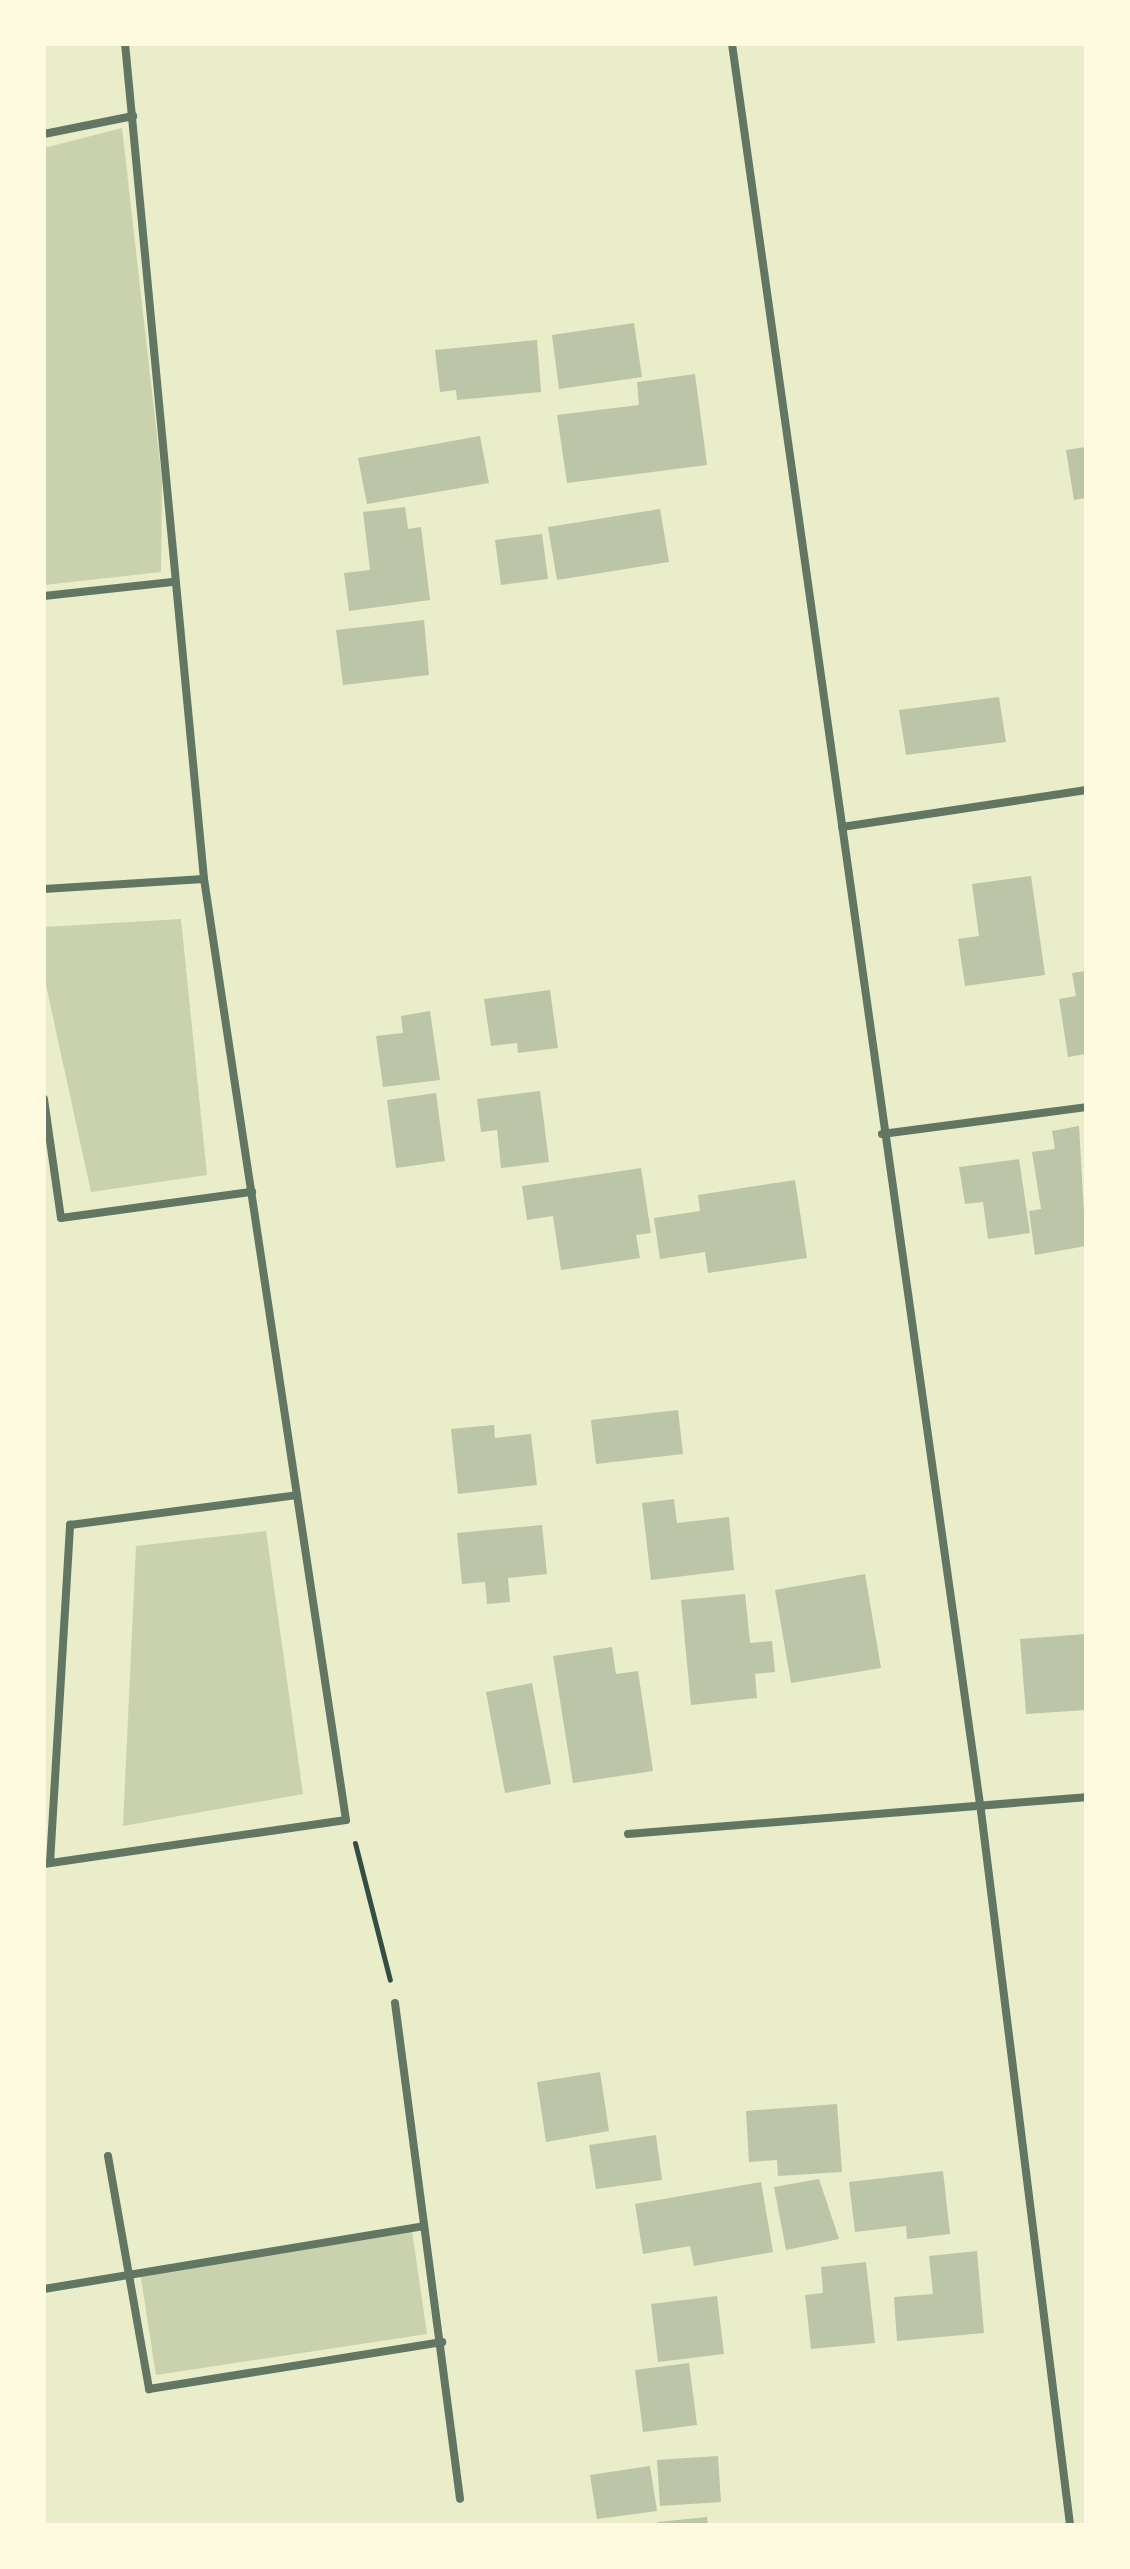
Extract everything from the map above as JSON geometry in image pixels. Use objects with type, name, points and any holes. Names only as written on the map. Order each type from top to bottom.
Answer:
[{"type":"street","points":[[125,44],[172,582],[204,879],[252,1192],[346,1820],[47,1864],[70,1525],[297,1495]]},
{"type":"street","points":[[732,44],[882,1134],[981,1811],[1070,2525]]},
{"type":"street","points":[[44,134],[133,116]]},
{"type":"street","points":[[44,596],[172,582]]},
{"type":"street","points":[[842,827],[1086,790]]},
{"type":"street","points":[[44,889],[204,879]]},
{"type":"street","points":[[44,1099],[61,1218],[252,1192]]},
{"type":"street","points":[[882,1134],[1086,1107]]},
{"type":"street","points":[[628,1834],[981,1811],[1086,1797]]},
{"type":"street","points":[[395,2003],[442,2342],[460,2499]]},
{"type":"street","points":[[108,2156],[149,2389],[442,2342]]},
{"type":"street","points":[[44,2289],[424,2226]]},
{"type":"path","points":[[346,1820],[369,1879],[395,2003]]},
{"type":"green space","points":[[122,128],[162,480],[161,572],[44,585],[44,148]]},
{"type":"green space","points":[[181,919],[207,1175],[91,1192],[44,976],[44,927]]},
{"type":"green space","points":[[266,1531],[303,1794],[123,1826],[136,1546]]},
{"type":"green space","points":[[412,2231],[427,2334],[156,2375],[140,2272]]},
{"type":"building","points":[[634,323],[642,377],[559,389],[552,335]]},
{"type":"building","points":[[537,340],[541,392],[457,400],[456,390],[440,392],[435,350]]},
{"type":"building","points":[[695,374],[707,465],[567,483],[557,415],[639,405],[637,382]]},
{"type":"building","points":[[480,436],[489,483],[367,504],[358,458]]},
{"type":"building","points":[[1086,447],[1086,498],[1074,500],[1066,450]]},
{"type":"building","points":[[405,507],[408,529],[421,527],[430,600],[349,611],[344,573],[370,570],[363,512]]},
{"type":"building","points":[[660,509],[669,562],[557,580],[548,527]]},
{"type":"building","points":[[542,534],[548,579],[501,585],[495,540]]},
{"type":"building","points":[[424,620],[429,675],[343,685],[336,630]]},
{"type":"building","points":[[999,697],[1006,742],[906,755],[899,710]]},
{"type":"building","points":[[1031,876],[1045,975],[965,986],[958,939],[979,936],[972,884]]},
{"type":"building","points":[[1086,971],[1086,1054],[1068,1057],[1059,999],[1076,996],[1072,973]]},
{"type":"building","points":[[550,990],[558,1048],[518,1053],[517,1043],[491,1046],[484,999]]},
{"type":"building","points":[[430,1011],[440,1080],[383,1087],[376,1036],[403,1033],[401,1016]]},
{"type":"building","points":[[540,1091],[549,1162],[501,1168],[497,1130],[481,1132],[477,1099]]},
{"type":"building","points":[[436,1093],[445,1161],[396,1168],[387,1100]]},
{"type":"building","points":[[1079,1126],[1086,1246],[1035,1255],[1029,1211],[1041,1209],[1032,1152],[1055,1149],[1052,1131]]},
{"type":"building","points":[[1019,1159],[1030,1233],[988,1239],[983,1202],[965,1204],[959,1167]]},
{"type":"building","points":[[641,1168],[651,1233],[636,1235],[640,1258],[561,1270],[553,1216],[527,1220],[522,1186]]},
{"type":"building","points":[[795,1180],[807,1258],[708,1273],[705,1252],[660,1259],[654,1218],[700,1211],[698,1195]]},
{"type":"building","points":[[678,1410],[683,1454],[596,1464],[591,1420]]},
{"type":"building","points":[[494,1425],[495,1438],[531,1434],[537,1485],[458,1494],[451,1429]]},
{"type":"building","points":[[674,1499],[677,1523],[729,1517],[734,1570],[651,1580],[642,1503]]},
{"type":"building","points":[[542,1525],[547,1574],[508,1578],[510,1602],[487,1604],[485,1582],[462,1584],[457,1533]]},
{"type":"building","points":[[865,1574],[881,1668],[791,1683],[775,1590]]},
{"type":"building","points":[[745,1594],[750,1643],[772,1641],[775,1672],[755,1674],[757,1698],[691,1705],[681,1600]]},
{"type":"building","points":[[1086,1634],[1086,1710],[1026,1714],[1020,1639]]},
{"type":"building","points":[[612,1647],[616,1674],[638,1671],[653,1771],[573,1783],[553,1656]]},
{"type":"building","points":[[532,1683],[551,1784],[505,1793],[486,1692]]},
{"type":"building","points":[[600,2072],[609,2131],[546,2142],[537,2082]]},
{"type":"building","points":[[837,2104],[842,2172],[778,2176],[777,2160],[749,2162],[746,2111]]},
{"type":"building","points":[[656,2135],[662,2180],[596,2189],[589,2145]]},
{"type":"building","points":[[943,2171],[950,2234],[907,2239],[906,2226],[855,2232],[849,2182]]},
{"type":"building","points":[[819,2179],[839,2239],[786,2250],[774,2187]]},
{"type":"building","points":[[761,2182],[773,2252],[694,2266],[690,2246],[643,2254],[635,2204]]},
{"type":"building","points":[[977,2251],[984,2333],[897,2341],[894,2297],[933,2294],[929,2256]]},
{"type":"building","points":[[866,2262],[875,2343],[811,2349],[805,2295],[823,2293],[821,2267]]},
{"type":"building","points":[[717,2296],[724,2354],[658,2362],[651,2304]]},
{"type":"building","points":[[689,2363],[697,2425],[643,2432],[635,2370]]},
{"type":"building","points":[[718,2456],[721,2502],[660,2506],[657,2460]]},
{"type":"building","points":[[650,2466],[657,2511],[597,2519],[590,2475]]},
{"type":"building","points":[[707,2517],[708,2525],[658,2525],[658,2522]]}]
